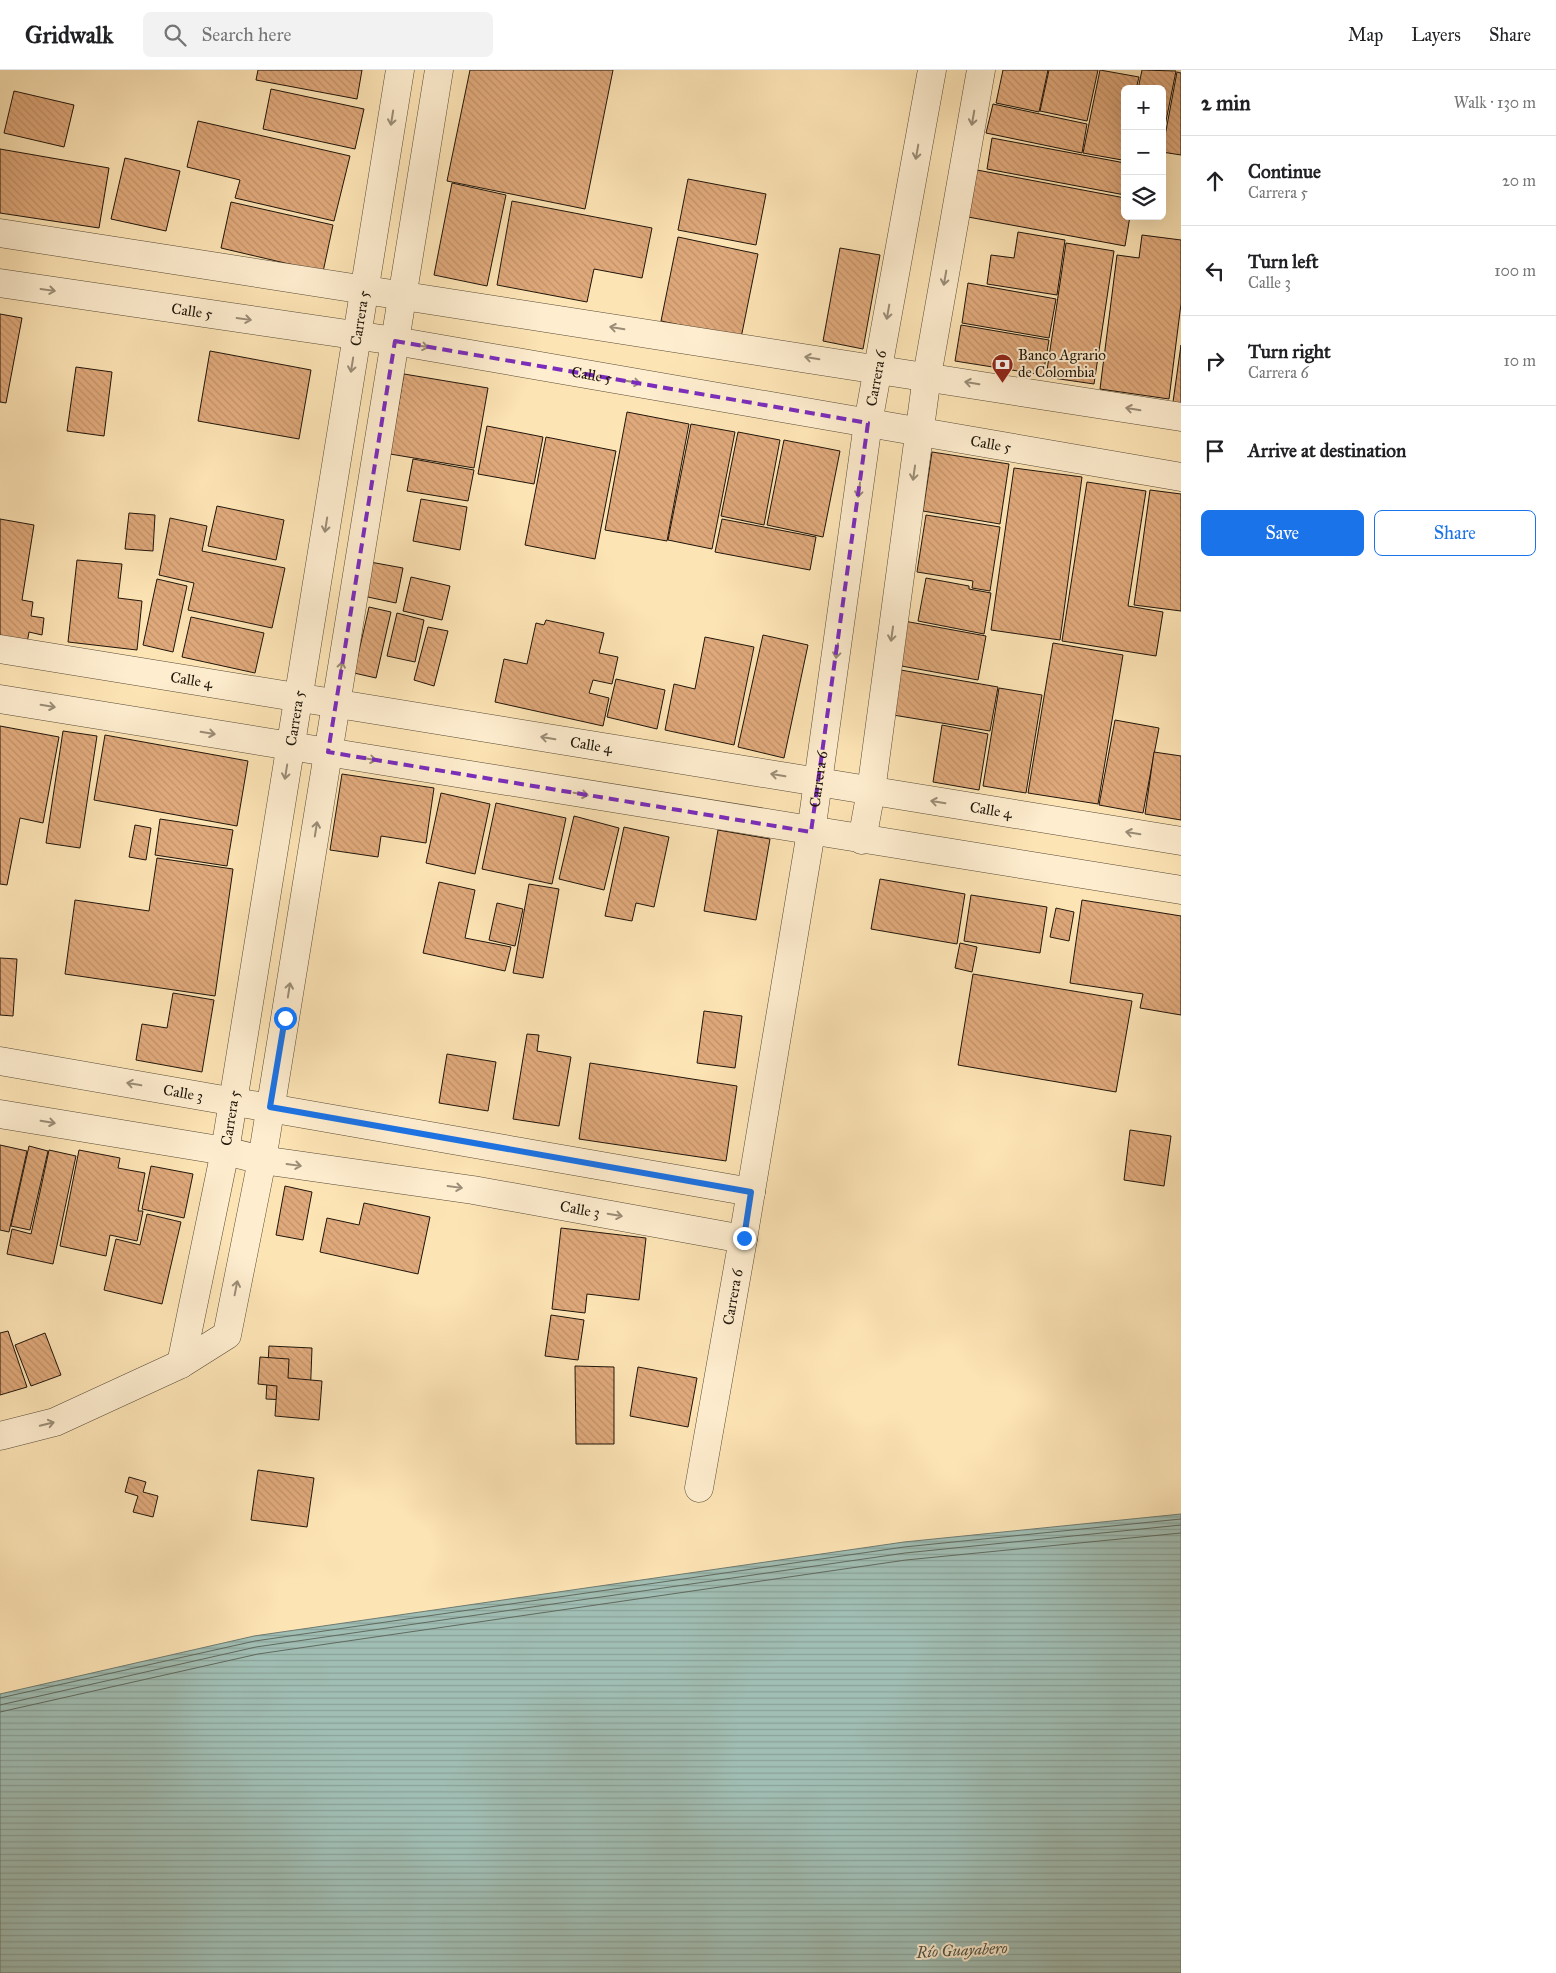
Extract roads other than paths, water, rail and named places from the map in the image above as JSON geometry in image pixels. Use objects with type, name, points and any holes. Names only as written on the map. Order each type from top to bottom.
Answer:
[{"type":"street","name":"Carrera 5","points":[[181,1364],[225,1150],[400,70]]},
{"type":"street","points":[[0,1436],[55,1422],[181,1364],[227,1335],[262,1160],[439,70]]},
{"type":"street","name":"Carrera 6","points":[[699,1488],[744,1238],[811,832],[868,423],[932,70]]},
{"type":"street","points":[[862,840],[871,791],[927,376],[982,70]]},
{"type":"street","points":[[0,233],[878,368],[1181,417]]},
{"type":"street","name":"Calle 5","points":[[0,283],[395,342],[1181,477]]},
{"type":"street","name":"Calle 4","points":[[0,649],[1181,841]]},
{"type":"street","points":[[0,699],[811,832],[1181,890]]},
{"type":"street","name":"Calle 3","points":[[0,1061],[751,1192]]},
{"type":"street","name":"Calle 3","points":[[0,1114],[225,1150],[262,1160],[473,1190],[744,1238]]},
{"type":"water","name":"Río Guayabero","points":[[1181,1514],[1181,1973],[0,1973],[0,1694],[254,1636],[904,1542]]},
{"type":"place","name":"Banco Agrario de Colombia","points":[[1002,383]]}]
